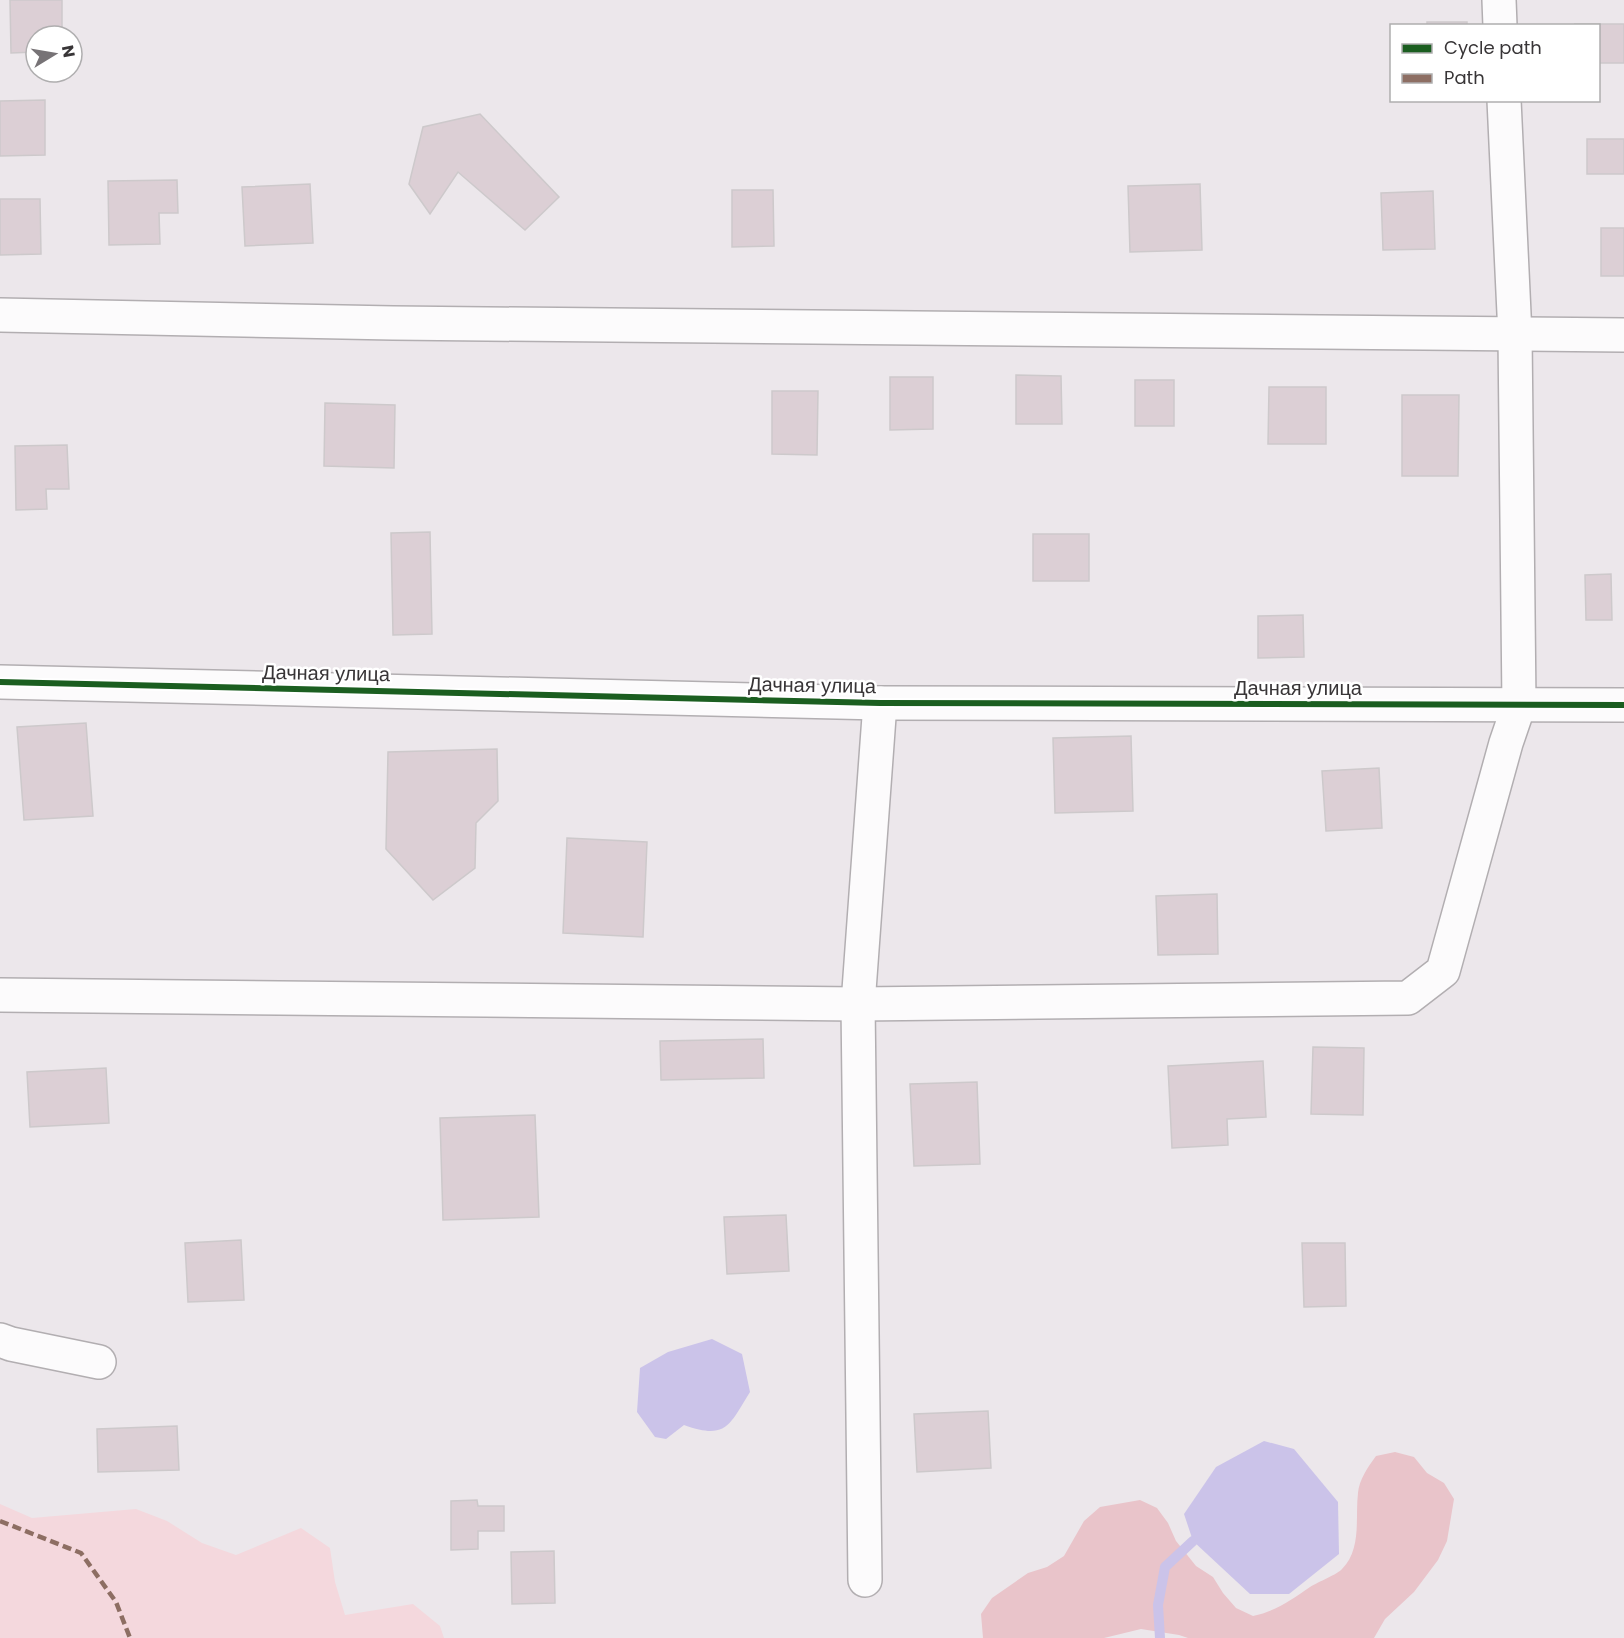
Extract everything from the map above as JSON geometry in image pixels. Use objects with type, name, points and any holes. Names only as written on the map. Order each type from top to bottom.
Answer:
[{"type":"street","points":[[1499,0],[1500,24]]},
{"type":"street","points":[[0,995],[858,1004],[1408,998],[1443,971],[1506,743],[1519,705],[1515,335],[1504,102]]},
{"type":"street","points":[[0,315],[393,323],[1624,335]]},
{"type":"street","name":"Дачная улица","points":[[0,682],[880,703],[1624,705]]},
{"type":"street","points":[[865,1580],[858,1004],[880,703]]},
{"type":"street","points":[[0,1340],[99,1362]]},
{"type":"shaded area","points":[[712,1339],[742,1354],[750,1392],[737,1414],[725,1427],[709,1431],[684,1425],[666,1439],[655,1437],[637,1412],[640,1368],[668,1352]]},
{"type":"shaded area","points":[[1264,1441],[1294,1449],[1338,1502],[1339,1554],[1289,1594],[1250,1594],[1193,1541],[1184,1514],[1216,1467]]},
{"type":"shaded area","points":[[1395,1452],[1414,1457],[1427,1473],[1444,1483],[1454,1499],[1447,1541],[1438,1560],[1414,1592],[1385,1619],[1374,1638],[1188,1638],[1141,1629],[1104,1638],[983,1638],[981,1614],[992,1598],[1028,1573],[1047,1567],[1064,1556],[1084,1521],[1100,1507],[1140,1500],[1157,1508],[1168,1523],[1176,1541],[1196,1566],[1213,1577],[1236,1608],[1253,1616],[1276,1608],[1342,1569],[1353,1552],[1355,1543],[1358,1493],[1362,1478],[1376,1456]]},
{"type":"shaded area","points":[[0,1504],[32,1518],[136,1509],[167,1521],[202,1543],[236,1555],[301,1528],[330,1548],[335,1582],[345,1615],[413,1604],[440,1626],[444,1638],[0,1638]]},
{"type":"building","points":[[10,0],[62,0],[62,24],[24,24],[24,52],[11,53]]},
{"type":"building","points":[[1427,22],[1467,22],[1467,24],[1427,24]]},
{"type":"building","points":[[1600,24],[1624,24],[1624,63],[1600,63]]},
{"type":"building","points":[[45,100],[45,155],[0,156],[0,101]]},
{"type":"building","points":[[480,114],[559,197],[525,230],[458,172],[430,214],[409,184],[423,127]]},
{"type":"building","points":[[1587,139],[1624,139],[1624,174],[1587,174]]},
{"type":"building","points":[[177,180],[178,213],[159,213],[160,244],[109,245],[108,181]]},
{"type":"building","points":[[310,184],[313,243],[245,246],[242,187]]},
{"type":"building","points":[[1200,184],[1202,250],[1130,252],[1128,186]]},
{"type":"building","points":[[732,190],[773,190],[774,246],[732,247]]},
{"type":"building","points":[[1433,191],[1435,249],[1383,250],[1381,193]]},
{"type":"building","points":[[0,199],[40,199],[41,254],[0,255]]},
{"type":"building","points":[[1601,228],[1624,228],[1624,276],[1601,276]]},
{"type":"building","points":[[1016,375],[1061,376],[1062,424],[1016,424]]},
{"type":"building","points":[[890,377],[933,377],[933,429],[890,430]]},
{"type":"building","points":[[1135,380],[1174,380],[1174,426],[1135,426]]},
{"type":"building","points":[[1269,387],[1326,387],[1326,444],[1268,444]]},
{"type":"building","points":[[772,391],[818,391],[817,455],[772,454]]},
{"type":"building","points":[[1402,395],[1459,395],[1458,476],[1402,476]]},
{"type":"building","points":[[325,403],[395,405],[394,468],[324,466]]},
{"type":"building","points":[[67,445],[69,489],[46,489],[47,509],[16,510],[15,446]]},
{"type":"building","points":[[430,532],[432,634],[393,635],[391,533]]},
{"type":"building","points":[[1033,534],[1089,534],[1089,581],[1033,581]]},
{"type":"building","points":[[1611,574],[1612,620],[1586,620],[1585,575]]},
{"type":"building","points":[[1303,615],[1304,657],[1258,658],[1258,616]]},
{"type":"building","points":[[86,723],[93,816],[24,820],[17,727]]},
{"type":"building","points":[[1131,736],[1133,811],[1055,813],[1053,738]]},
{"type":"building","points":[[497,749],[498,801],[476,823],[475,868],[433,900],[386,849],[388,752]]},
{"type":"building","points":[[1379,768],[1382,828],[1326,831],[1322,771]]},
{"type":"building","points":[[567,838],[647,842],[643,937],[563,933]]},
{"type":"building","points":[[1217,894],[1218,954],[1158,955],[1156,896]]},
{"type":"building","points":[[763,1039],[764,1078],[661,1080],[660,1041]]},
{"type":"building","points":[[1313,1047],[1364,1048],[1363,1115],[1311,1114]]},
{"type":"building","points":[[1263,1061],[1266,1117],[1227,1119],[1228,1145],[1172,1148],[1168,1066]]},
{"type":"building","points":[[106,1068],[109,1123],[30,1127],[27,1072]]},
{"type":"building","points":[[977,1082],[980,1164],[914,1166],[910,1084]]},
{"type":"building","points":[[535,1115],[539,1217],[443,1220],[440,1118]]},
{"type":"building","points":[[786,1215],[789,1271],[727,1274],[724,1217]]},
{"type":"building","points":[[241,1240],[244,1300],[188,1302],[185,1243]]},
{"type":"building","points":[[1302,1243],[1345,1243],[1346,1306],[1304,1307]]},
{"type":"building","points":[[988,1411],[991,1468],[917,1472],[914,1414]]},
{"type":"building","points":[[177,1426],[179,1470],[98,1472],[97,1429]]},
{"type":"building","points":[[477,1500],[478,1506],[504,1506],[504,1531],[478,1531],[478,1549],[451,1550],[451,1501]]},
{"type":"building","points":[[554,1551],[555,1603],[512,1604],[511,1552]]},
{"type":"waterway","points":[[1160,1638],[1158,1605],[1165,1567],[1193,1541]]},
{"type":"marked path","points":[[0,1521],[81,1553],[116,1602],[130,1638]]},
{"type":"cycle path","points":[[0,682],[880,703],[1624,705]]}]
